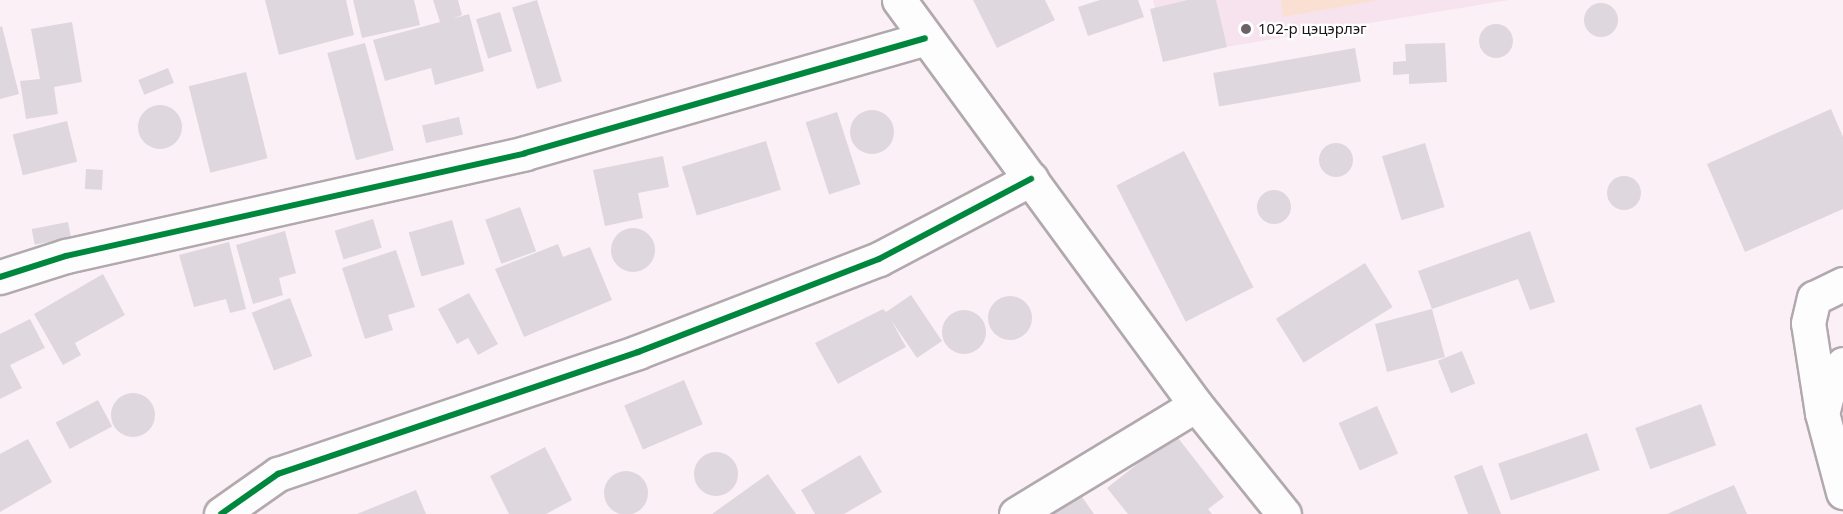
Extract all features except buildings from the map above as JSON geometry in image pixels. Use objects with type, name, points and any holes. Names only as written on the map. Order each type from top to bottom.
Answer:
[{"type":"street","points":[[899,0],[1196,405],[1284,514]]},
{"type":"street","points":[[0,277],[66,256],[525,153],[925,38]]},
{"type":"street","points":[[221,514],[278,474],[638,352],[879,259],[1031,178]]},
{"type":"street","points":[[1843,284],[1814,298],[1808,323],[1822,413],[1843,492]]},
{"type":"street","points":[[1822,413],[1831,380],[1843,364]]},
{"type":"street","points":[[1016,514],[1196,405]]},
{"type":"shaded area","name":"102-р цэцэрлэг","points":[[1153,0],[1509,0],[1165,57]]},
{"type":"shaded area","points":[[1281,0],[1379,0],[1283,17]]},
{"type":"cycle path","points":[[0,277],[66,256],[525,153],[925,38]]},
{"type":"cycle path","points":[[221,514],[278,474],[638,352],[879,259],[1031,179]]},
{"type":"place","name":"102-р цэцэрлэг","points":[[1246,29]]}]
